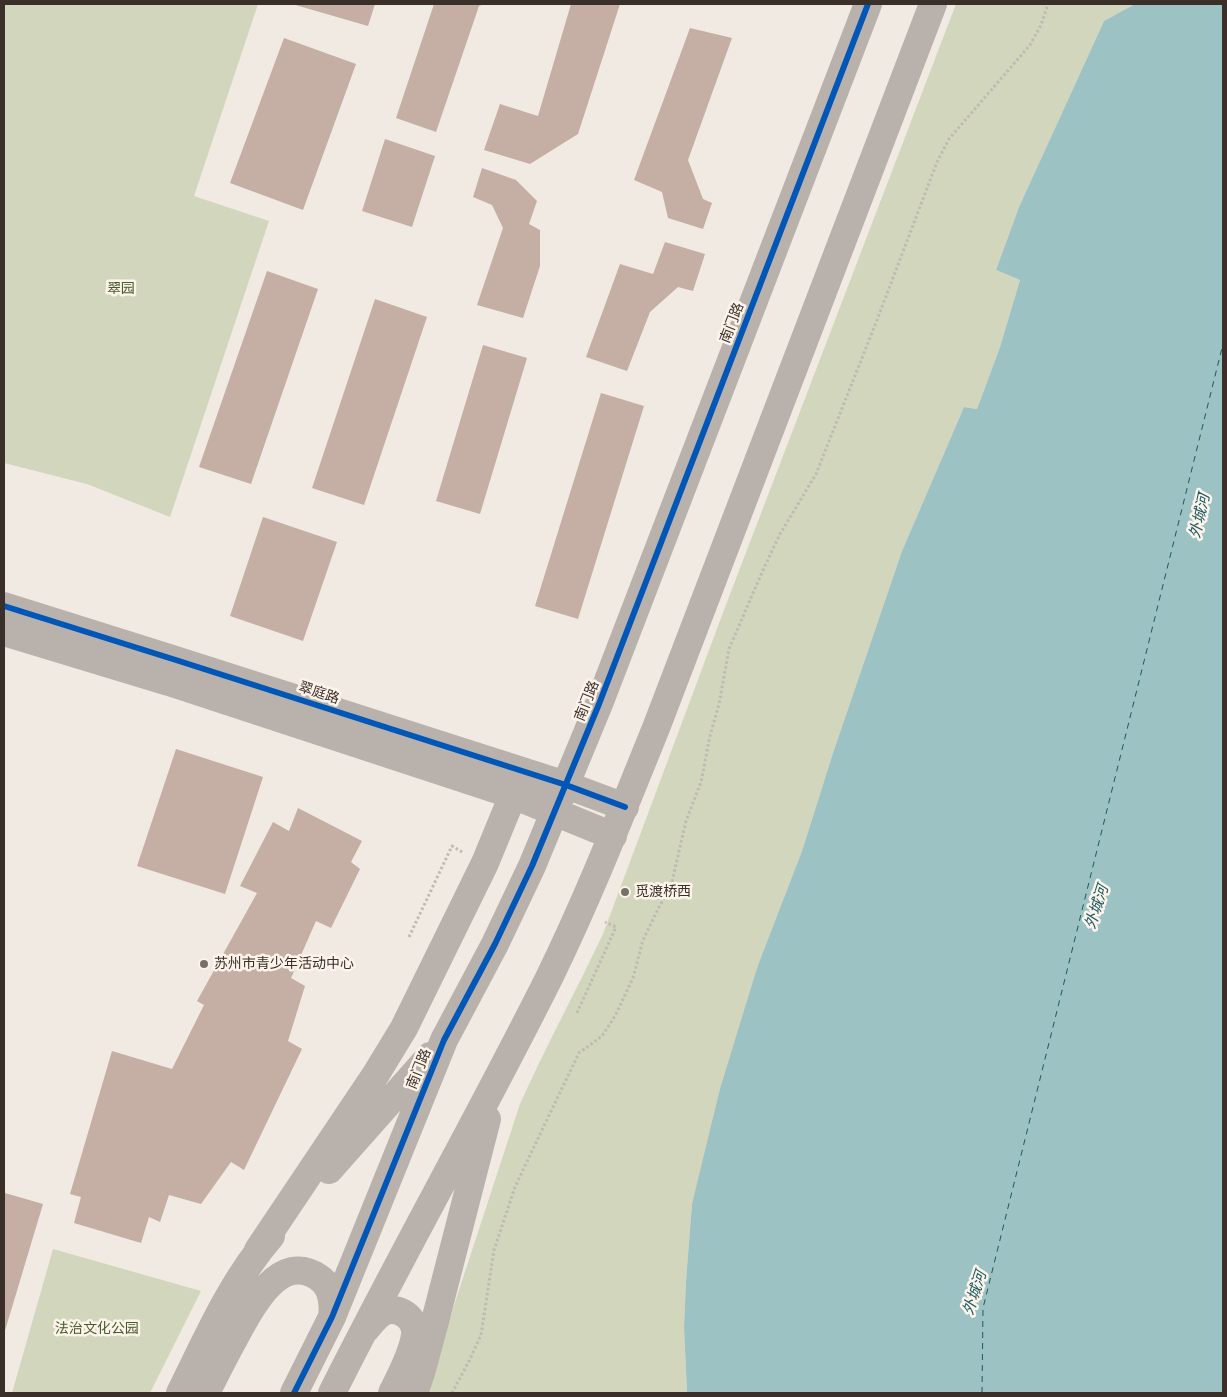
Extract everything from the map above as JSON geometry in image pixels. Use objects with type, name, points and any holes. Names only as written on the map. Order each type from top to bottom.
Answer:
[{"type":"main road","name":"南门路","points":[[294,1393],[332,1317],[444,1040],[495,944],[532,866],[566,785],[603,695],[868,4]]},
{"type":"main road","points":[[332,1393],[498,1076],[581,910],[656,728],[933,4]]},
{"type":"main road","name":"翠庭路","points":[[4,606],[566,785],[625,807]]},
{"type":"main road","points":[[4,632],[170,682],[513,795],[613,836]]},
{"type":"main road","points":[[180,1393],[231,1290],[376,1074],[404,1028],[485,863],[513,795]]},
{"type":"main road","points":[[258,1250],[444,1040]]},
{"type":"main road","points":[[414,1393],[432,1333],[498,1076]]},
{"type":"main road","points":[[206,1393],[222,1360],[256,1301],[268,1286],[282,1275],[296,1271],[319,1277],[331,1294],[334,1306],[332,1317]]},
{"type":"main road","points":[[362,1334],[380,1314],[387,1311],[392,1310],[403,1313],[412,1322],[415,1333],[413,1342],[405,1366],[392,1393]]},
{"type":"path","points":[[452,1393],[481,1335],[494,1250],[515,1187],[579,1053],[602,1036],[615,1016],[633,978],[643,940],[671,886],[686,821],[700,782],[730,649],[780,534],[816,474],[937,162],[949,140],[1030,45],[1041,25],[1048,4]]},
{"type":"path","points":[[409,937],[452,846]]},
{"type":"path","points":[[577,1013],[616,927]]},
{"type":"green space","name":"翠园","points":[[4,4],[258,4],[194,196],[269,221],[170,517],[87,484],[4,463]]},
{"type":"green space","points":[[956,4],[1135,4],[1104,21],[1019,207],[996,270],[1020,280],[1000,347],[977,409],[964,407],[902,551],[833,753],[802,851],[758,965],[692,1204],[684,1327],[687,1393],[420,1393],[443,1339],[520,1104],[603,934],[724,610]]},
{"type":"green space","name":"法治文化公园","points":[[53,1249],[201,1291],[150,1393],[12,1393]]},
{"type":"water","name":"外城河","points":[[1135,4],[1223,4],[1223,1393],[687,1393],[684,1327],[692,1204],[720,1089],[758,965],[802,851],[833,753],[902,551],[964,407],[977,409],[1000,347],[1020,280],[996,270],[1019,207],[1104,21]]},
{"type":"building","points":[[292,4],[375,4],[368,26]]},
{"type":"building","points":[[434,4],[484,4],[479,6],[436,132],[396,118]]},
{"type":"building","points":[[571,4],[620,4],[578,134],[530,164],[484,150],[500,104],[538,116]]},
{"type":"building","points":[[690,28],[732,38],[688,160],[703,199],[712,203],[703,229],[668,218],[662,192],[634,180]]},
{"type":"building","points":[[284,38],[356,64],[303,210],[230,183]]},
{"type":"building","points":[[385,139],[435,156],[412,227],[362,211]]},
{"type":"building","points":[[482,168],[516,180],[537,201],[529,224],[540,230],[540,266],[523,318],[477,305],[503,228],[492,205],[473,197]]},
{"type":"building","points":[[665,242],[705,254],[693,291],[678,287],[650,312],[627,371],[586,357],[620,264],[653,274]]},
{"type":"building","points":[[267,271],[318,289],[251,484],[199,467]]},
{"type":"building","points":[[375,299],[427,317],[364,505],[312,488]]},
{"type":"building","points":[[483,345],[527,358],[480,514],[436,501]]},
{"type":"building","points":[[601,393],[644,406],[578,619],[535,606]]},
{"type":"building","points":[[263,517],[337,542],[303,641],[230,616]]},
{"type":"building","points":[[176,749],[263,777],[225,894],[137,866]]},
{"type":"building","points":[[298,808],[362,841],[351,862],[360,869],[331,928],[316,921],[291,978],[305,986],[288,1041],[302,1049],[244,1170],[231,1162],[201,1204],[169,1195],[160,1222],[149,1217],[141,1243],[74,1223],[81,1197],[70,1194],[112,1051],[172,1069],[204,1005],[197,1001],[257,893],[240,886],[273,822],[289,831]]},
{"type":"building","points":[[5,1193],[43,1204],[4,1334],[4,1199]]},
{"type":"ferry route","points":[[982,1393],[983,1308],[1223,344]]},
{"type":"cycle path","points":[[294,1393],[332,1317],[444,1040],[495,944],[532,866],[599,704],[868,4]]},
{"type":"cycle path","points":[[4,606],[566,785],[625,807]]},
{"type":"place","name":"觅渡桥西","points":[[625,892]]},
{"type":"place","name":"苏州市青少年活动中心","points":[[204,964]]}]
